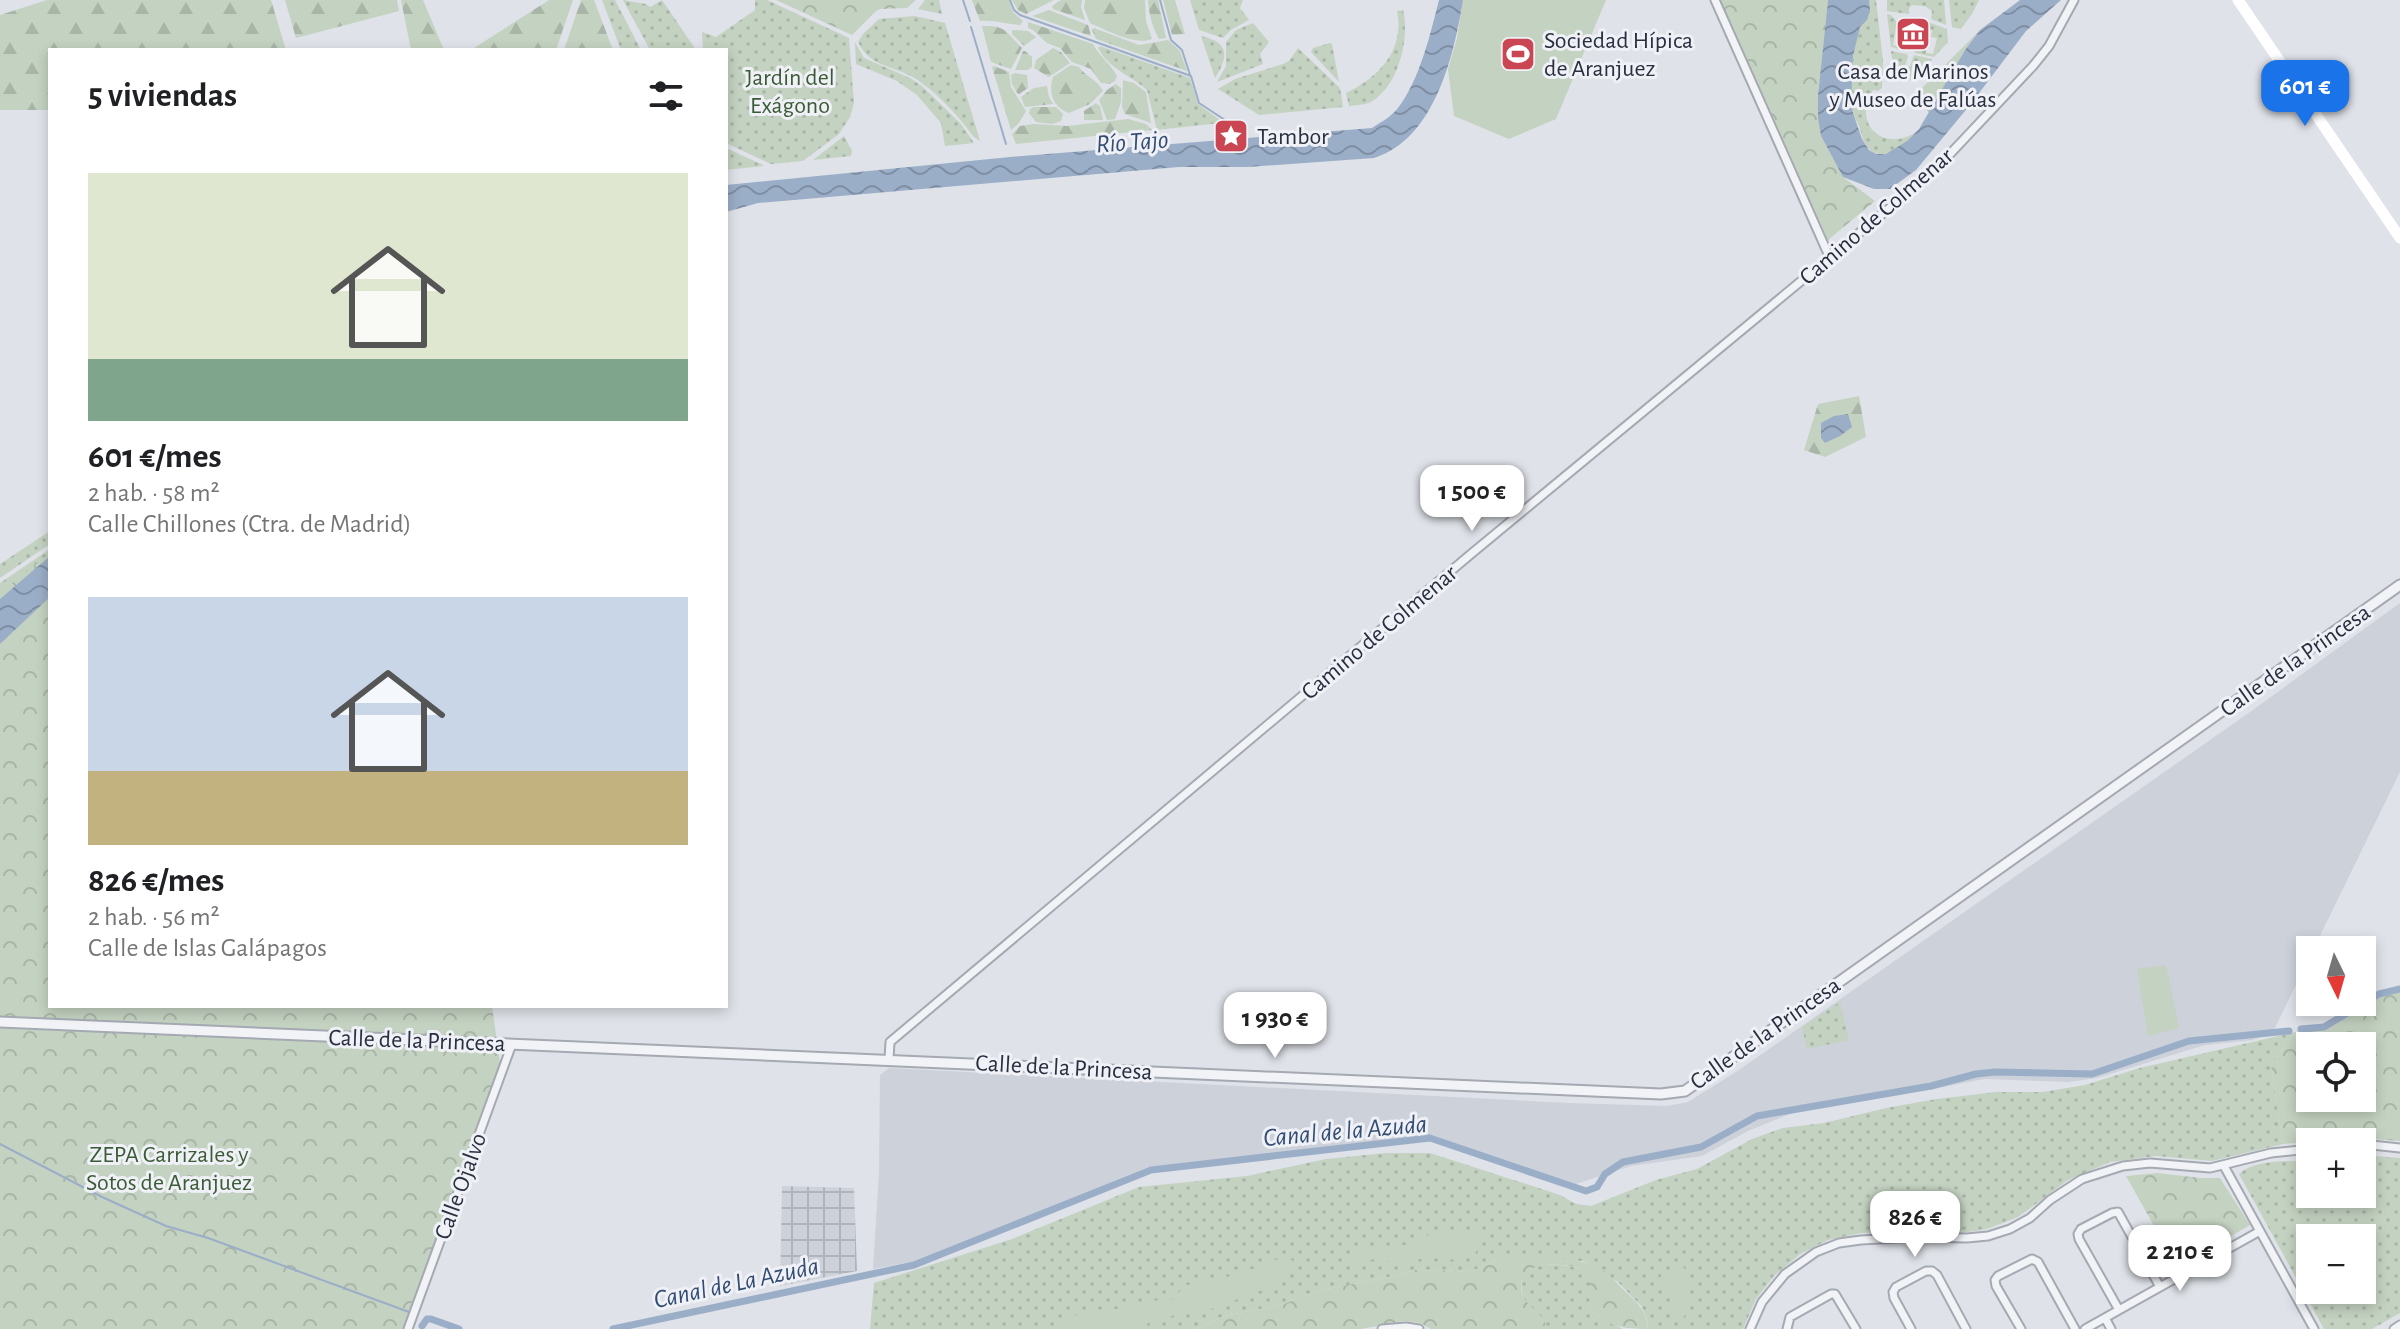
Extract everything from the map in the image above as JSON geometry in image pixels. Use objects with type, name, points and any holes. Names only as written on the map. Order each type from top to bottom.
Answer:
[{"type":"main road","points":[[2238,0],[2400,238]]},
{"type":"street","points":[[1715,0],[1829,256]]},
{"type":"street","name":"Camino de Colmenar","points":[[889,1059],[890,1042],[1933,172],[2033,66],[2049,46],[2074,0]]},
{"type":"street","name":"Calle de la Princesa","points":[[0,1022],[1661,1094],[1685,1091],[2400,585]]},
{"type":"street","name":"Calle Ojalvo","points":[[408,1329],[512,1044]]},
{"type":"street","points":[[2376,1145],[2400,1148]]},
{"type":"street","points":[[1750,1329],[1772,1288],[1797,1264],[1827,1247],[1861,1240],[1988,1236],[2030,1218],[2065,1189],[2102,1171],[2150,1163],[2210,1168],[2271,1153],[2296,1150]]},
{"type":"street","points":[[2224,1166],[2314,1329]]},
{"type":"street","points":[[2119,1310],[2079,1239],[2081,1229],[2118,1212],[2160,1287]]},
{"type":"street","points":[[2085,1329],[2260,1231]]},
{"type":"street","points":[[2021,1329],[1995,1280],[2032,1259],[2038,1262],[2075,1329]]},
{"type":"street","points":[[1911,1329],[1893,1292],[1916,1276],[1932,1271],[1966,1329]]},
{"type":"street","points":[[1787,1329],[1790,1317],[1835,1294],[1856,1329]]},
{"type":"street","points":[[2105,1318],[2111,1329]]},
{"type":"street","points":[[2394,1329],[2400,1325]]},
{"type":"street","points":[[1382,1329],[1419,1329]]},
{"type":"shaded area","points":[[2400,603],[2400,772],[2320,936],[2296,936],[2296,985],[2273,1032],[2253,1040],[2205,1045],[2097,1078],[2069,1082],[1984,1079],[1802,1109],[1748,1131],[1702,1156],[1631,1166],[1576,1184],[1432,1135],[1148,1167],[916,1261],[873,1269],[879,1173],[880,1075],[889,1068],[1570,1103],[1667,1106],[1688,1102],[1739,1070],[2250,712]]},
{"type":"shaded area","points":[[782,1186],[854,1188],[857,1271],[780,1286]]},
{"type":"green space","points":[[47,0],[271,0],[285,48],[48,48],[48,110],[0,110],[0,15]]},
{"type":"green space","points":[[285,0],[397,0],[399,11],[296,38]]},
{"type":"green space","points":[[401,0],[423,0],[443,48],[411,48]]},
{"type":"green space","points":[[549,0],[573,0],[557,48],[474,48]]},
{"type":"green space","points":[[581,0],[594,0],[612,48],[565,48]]},
{"type":"green space","points":[[602,0],[615,0],[640,48],[620,48]]},
{"type":"green space","points":[[623,0],[650,7],[662,0],[695,48],[649,48]]},
{"type":"green space","name":"Jardín del Exágono","points":[[755,0],[767,0],[849,38],[854,103],[850,117],[839,134],[803,161],[771,164],[728,144],[728,48],[703,48],[702,32],[716,37],[755,10]]},
{"type":"green space","points":[[776,0],[916,0],[907,8],[876,11],[852,35]]},
{"type":"green space","points":[[925,0],[939,0],[942,14],[918,9]]},
{"type":"green space","points":[[972,0],[1009,0],[1013,12],[1023,21],[1020,25],[980,21]]},
{"type":"green space","points":[[1012,0],[1054,0],[1026,14],[1018,10]]},
{"type":"green space","points":[[1061,0],[1082,0],[1085,20],[1053,9],[1052,6]]},
{"type":"green space","points":[[1085,0],[1145,0],[1146,21],[1152,39],[1129,39],[1090,23],[1084,8]]},
{"type":"green space","points":[[1148,0],[1158,0],[1166,38],[1159,39],[1151,20]]},
{"type":"green space","points":[[1163,0],[1175,0],[1185,34],[1172,35]]},
{"type":"green space","points":[[1190,0],[1243,0],[1240,8],[1249,20],[1223,38],[1199,30]]},
{"type":"green space","name":"Sociedad Hípica de Aranjuez","points":[[1463,0],[1606,0],[1556,119],[1509,139],[1454,116],[1448,69]]},
{"type":"green space","points":[[1719,0],[1828,0],[1818,95],[1821,136],[1843,177],[1875,201],[1828,240]]},
{"type":"green space","points":[[1869,0],[1876,0],[1883,61],[1882,88],[1873,90],[1867,105],[1868,123],[1885,138],[1901,138],[1916,132],[1900,148],[1885,154],[1875,153],[1865,144],[1851,102],[1855,44],[1869,13]]},
{"type":"green space","points":[[1887,0],[1944,0],[1946,25],[1931,19],[1932,11],[1925,6],[1912,5],[1909,14],[1887,11]]},
{"type":"green space","points":[[1949,0],[1979,0],[1961,29],[1952,27]]},
{"type":"green space","points":[[1049,10],[1088,25],[1091,36],[1032,16]]},
{"type":"green space","points":[[1403,10],[1403,46],[1390,83],[1371,102],[1349,106],[1346,93],[1369,79],[1387,61],[1397,38],[1397,11]]},
{"type":"green space","points":[[1887,14],[1897,22],[1893,45],[1900,47],[1901,43],[1907,44],[1908,39],[1913,41],[1907,51],[1891,47]]},
{"type":"green space","points":[[915,16],[945,23],[980,141],[929,88],[908,74],[869,57],[858,42],[879,19]]},
{"type":"green space","points":[[1028,22],[1093,44],[1117,76],[1115,81],[1101,83],[1091,69],[1072,62],[1060,48],[1047,43],[1028,28]]},
{"type":"green space","points":[[1928,22],[1947,29],[1948,42],[1934,57],[1915,53],[1914,50],[1916,41],[1922,42],[1921,47],[1926,48],[1926,53],[1933,54],[1937,38],[1931,37]]},
{"type":"green space","points":[[1253,23],[1269,42],[1260,54],[1263,64],[1217,82],[1226,66],[1226,42],[1236,30]]},
{"type":"green space","points":[[982,26],[1001,28],[1022,48],[1011,69],[991,62]]},
{"type":"green space","points":[[1094,28],[1139,45],[1168,40],[1180,51],[1187,71],[1096,39]]},
{"type":"green space","points":[[1012,30],[1028,31],[1036,37],[1024,46]]},
{"type":"green space","points":[[1980,30],[1929,112],[1926,109],[1931,101],[1917,93]]},
{"type":"green space","points":[[1201,36],[1217,42],[1224,51],[1223,63],[1215,78]]},
{"type":"green space","points":[[855,42],[864,58],[922,86],[961,124],[974,143],[945,146],[941,123],[917,95],[897,81],[856,64]]},
{"type":"green space","points":[[1330,43],[1339,82],[1311,52],[1313,48]]},
{"type":"green space","points":[[1100,46],[1190,78],[1198,104],[1220,123],[1157,130],[1147,90],[1114,67],[1098,48]]},
{"type":"green space","points":[[1053,48],[1070,63],[1049,77],[1034,68],[1036,60]]},
{"type":"green space","points":[[1298,48],[1340,88],[1343,107],[1259,115],[1218,89],[1235,79],[1289,61]]},
{"type":"green space","points":[[1023,51],[1032,57],[1032,67],[1015,70]]},
{"type":"green space","points":[[1891,51],[1908,56],[1901,80],[1894,72]]},
{"type":"green space","points":[[1914,55],[1932,59],[1912,80],[1904,81]]},
{"type":"green space","points":[[1071,65],[1079,67],[1103,91],[1090,104],[1069,113],[1053,99],[1051,89],[1053,77]]},
{"type":"green space","points":[[992,67],[1009,72],[1011,87],[1026,111],[1011,130]]},
{"type":"green space","points":[[1011,75],[1027,75],[1028,88],[1019,94],[1012,84]]},
{"type":"green space","points":[[1123,80],[1134,83],[1146,92],[1151,123],[1125,114],[1122,107]]},
{"type":"green space","points":[[1116,84],[1121,88],[1121,102],[1115,119],[1107,120],[1099,100]]},
{"type":"green space","points":[[1047,86],[1053,104],[1025,107],[1021,97],[1034,88]]},
{"type":"green space","points":[[1096,103],[1100,106],[1103,120],[1084,120],[1084,111]]},
{"type":"green space","points":[[1034,107],[1056,107],[1063,114],[1061,121],[1052,124],[1036,122],[1029,113]]},
{"type":"green space","points":[[1128,119],[1146,124],[1152,130],[1016,144],[1012,134],[1020,126],[1033,124],[1067,126]]},
{"type":"green space","points":[[844,136],[852,151],[851,156],[813,160]]},
{"type":"green space","points":[[728,149],[763,165],[728,170]]},
{"type":"green space","points":[[1859,396],[1866,437],[1825,457],[1804,450],[1818,404]]},
{"type":"green space","points":[[48,532],[48,545],[0,578],[0,564]]},
{"type":"green space","points":[[48,550],[48,557],[0,602],[0,583]]},
{"type":"green space","name":"ZEPA Carrizales y Sotos de Aranjuez","points":[[48,555],[48,1008],[492,1008],[501,1070],[410,1329],[0,1329],[0,593]]},
{"type":"green space","points":[[2166,965],[2179,1028],[2148,1036],[2137,969]]},
{"type":"green space","points":[[2400,992],[2400,1141],[2376,1139],[2376,1128],[2296,1128],[2296,1143],[2283,1144],[2271,1065],[2295,1032],[2323,1030],[2348,1016],[2376,1016],[2376,1000]]},
{"type":"green space","points":[[1840,1002],[1849,1040],[1807,1049],[1802,1027]]},
{"type":"green space","points":[[2295,1032],[2271,1065],[2283,1144],[2212,1161],[2156,1156],[2110,1162],[2068,1180],[2018,1217],[1987,1229],[1861,1233],[1828,1240],[1800,1254],[1774,1276],[1756,1299],[1743,1329],[1648,1329],[1642,1307],[1618,1282],[1583,1261],[1501,1258],[1470,1272],[1415,1270],[1322,1290],[1281,1305],[1224,1316],[1196,1329],[870,1329],[874,1283],[1012,1239],[1139,1187],[1247,1176],[1326,1159],[1386,1153],[1430,1153],[1560,1195],[1576,1204],[1591,1206],[1656,1180],[1697,1169],[1752,1139],[1783,1128],[1824,1123],[1937,1099],[1996,1092],[2043,1092],[2085,1085],[2140,1068]]},
{"type":"green space","points":[[2376,1156],[2400,1158],[2400,1313],[2372,1329],[2324,1329],[2310,1304],[2376,1304],[2376,1224],[2296,1224],[2296,1278],[2239,1174],[2254,1166],[2296,1161],[2296,1208],[2376,1208]]},
{"type":"green space","points":[[2158,1173],[2220,1178],[2250,1225],[2177,1267],[2126,1176]]},
{"type":"green space","points":[[1437,1231],[1476,1231],[1481,1234],[1482,1240],[1474,1256],[1457,1261],[1441,1256],[1396,1263],[1374,1259],[1355,1266],[1350,1262],[1364,1247],[1393,1249],[1402,1245],[1415,1246]]},
{"type":"green space","points":[[1286,1257],[1294,1265],[1286,1281],[1201,1313],[1180,1312],[1164,1320],[1151,1320],[1143,1329],[1063,1329],[1068,1321],[1082,1313],[1126,1308],[1150,1301],[1169,1301],[1195,1281],[1216,1284],[1241,1269],[1256,1269]]},
{"type":"green space","points":[[1501,1258],[1568,1259],[1594,1266],[1611,1277],[1639,1305],[1648,1329],[1621,1327],[1602,1319],[1592,1308],[1589,1278],[1585,1272],[1577,1267],[1552,1264],[1530,1270],[1521,1286],[1526,1301],[1542,1318],[1546,1329],[1431,1329],[1420,1323],[1404,1321],[1361,1329],[1196,1329],[1224,1316],[1281,1305],[1322,1290],[1415,1270],[1470,1272]]},
{"type":"green space","points":[[1561,1265],[1584,1271],[1589,1277],[1594,1312],[1623,1329],[1546,1329],[1542,1318],[1525,1300],[1523,1278],[1535,1267]]},
{"type":"green space","points":[[1681,1265],[1685,1269],[1686,1284],[1694,1301],[1683,1318],[1673,1323],[1670,1319],[1674,1308],[1673,1296],[1661,1286],[1659,1279]]},
{"type":"water","points":[[1439,0],[1463,0],[1447,69],[1427,114],[1395,148],[1374,158],[1248,167],[1179,167],[758,203],[728,211],[728,185],[1010,157],[1372,128],[1395,111],[1406,96],[1423,56]]},
{"type":"water","points":[[1828,0],[1869,0],[1870,10],[1867,20],[1860,27],[1853,56],[1851,107],[1869,150],[1886,154],[1919,129],[1980,30],[2020,0],[2061,0],[2026,31],[1916,170],[1890,189],[1874,189],[1843,177],[1821,136],[1818,95]]},
{"type":"water","points":[[1848,414],[1852,427],[1825,443],[1821,438],[1821,423],[1834,416]]},
{"type":"water","points":[[48,558],[48,599],[0,644],[0,599]]},
{"type":"waterway","points":[[963,0],[970,21]]},
{"type":"waterway","points":[[1010,0],[1020,15],[1191,76],[1199,103],[1228,122]]},
{"type":"waterway","points":[[1160,0],[1171,40],[1182,50],[1190,75]]},
{"type":"waterway","points":[[971,27],[1006,144]]},
{"type":"waterway","name":"Canal de la Azuda","points":[[2301,1029],[2324,1027],[2379,994],[2400,989]]},
{"type":"waterway","name":"Canal de la Azuda","points":[[613,1329],[914,1265],[1151,1170],[1430,1138],[1586,1191],[1597,1187],[1605,1174],[1623,1162],[1701,1147],[1757,1116],[1931,1086],[1976,1074],[2092,1074],[2189,1041],[2289,1031]]},
{"type":"waterway","points":[[0,1144],[166,1226],[208,1238],[409,1312]]},
{"type":"waterway","name":"Canal de La Azuda","points":[[422,1326],[427,1319],[431,1319],[459,1329]]},
{"type":"place","name":"Casa de Marinos y Museo de Falúas","points":[[1913,34]]},
{"type":"place","name":"Sociedad Hípica de Aranjuez","points":[[1518,54]]},
{"type":"place","name":"Tambor","points":[[1231,136]]},
{"type":"water label","name":"Río Tajo","points":[[1132,141]]}]
